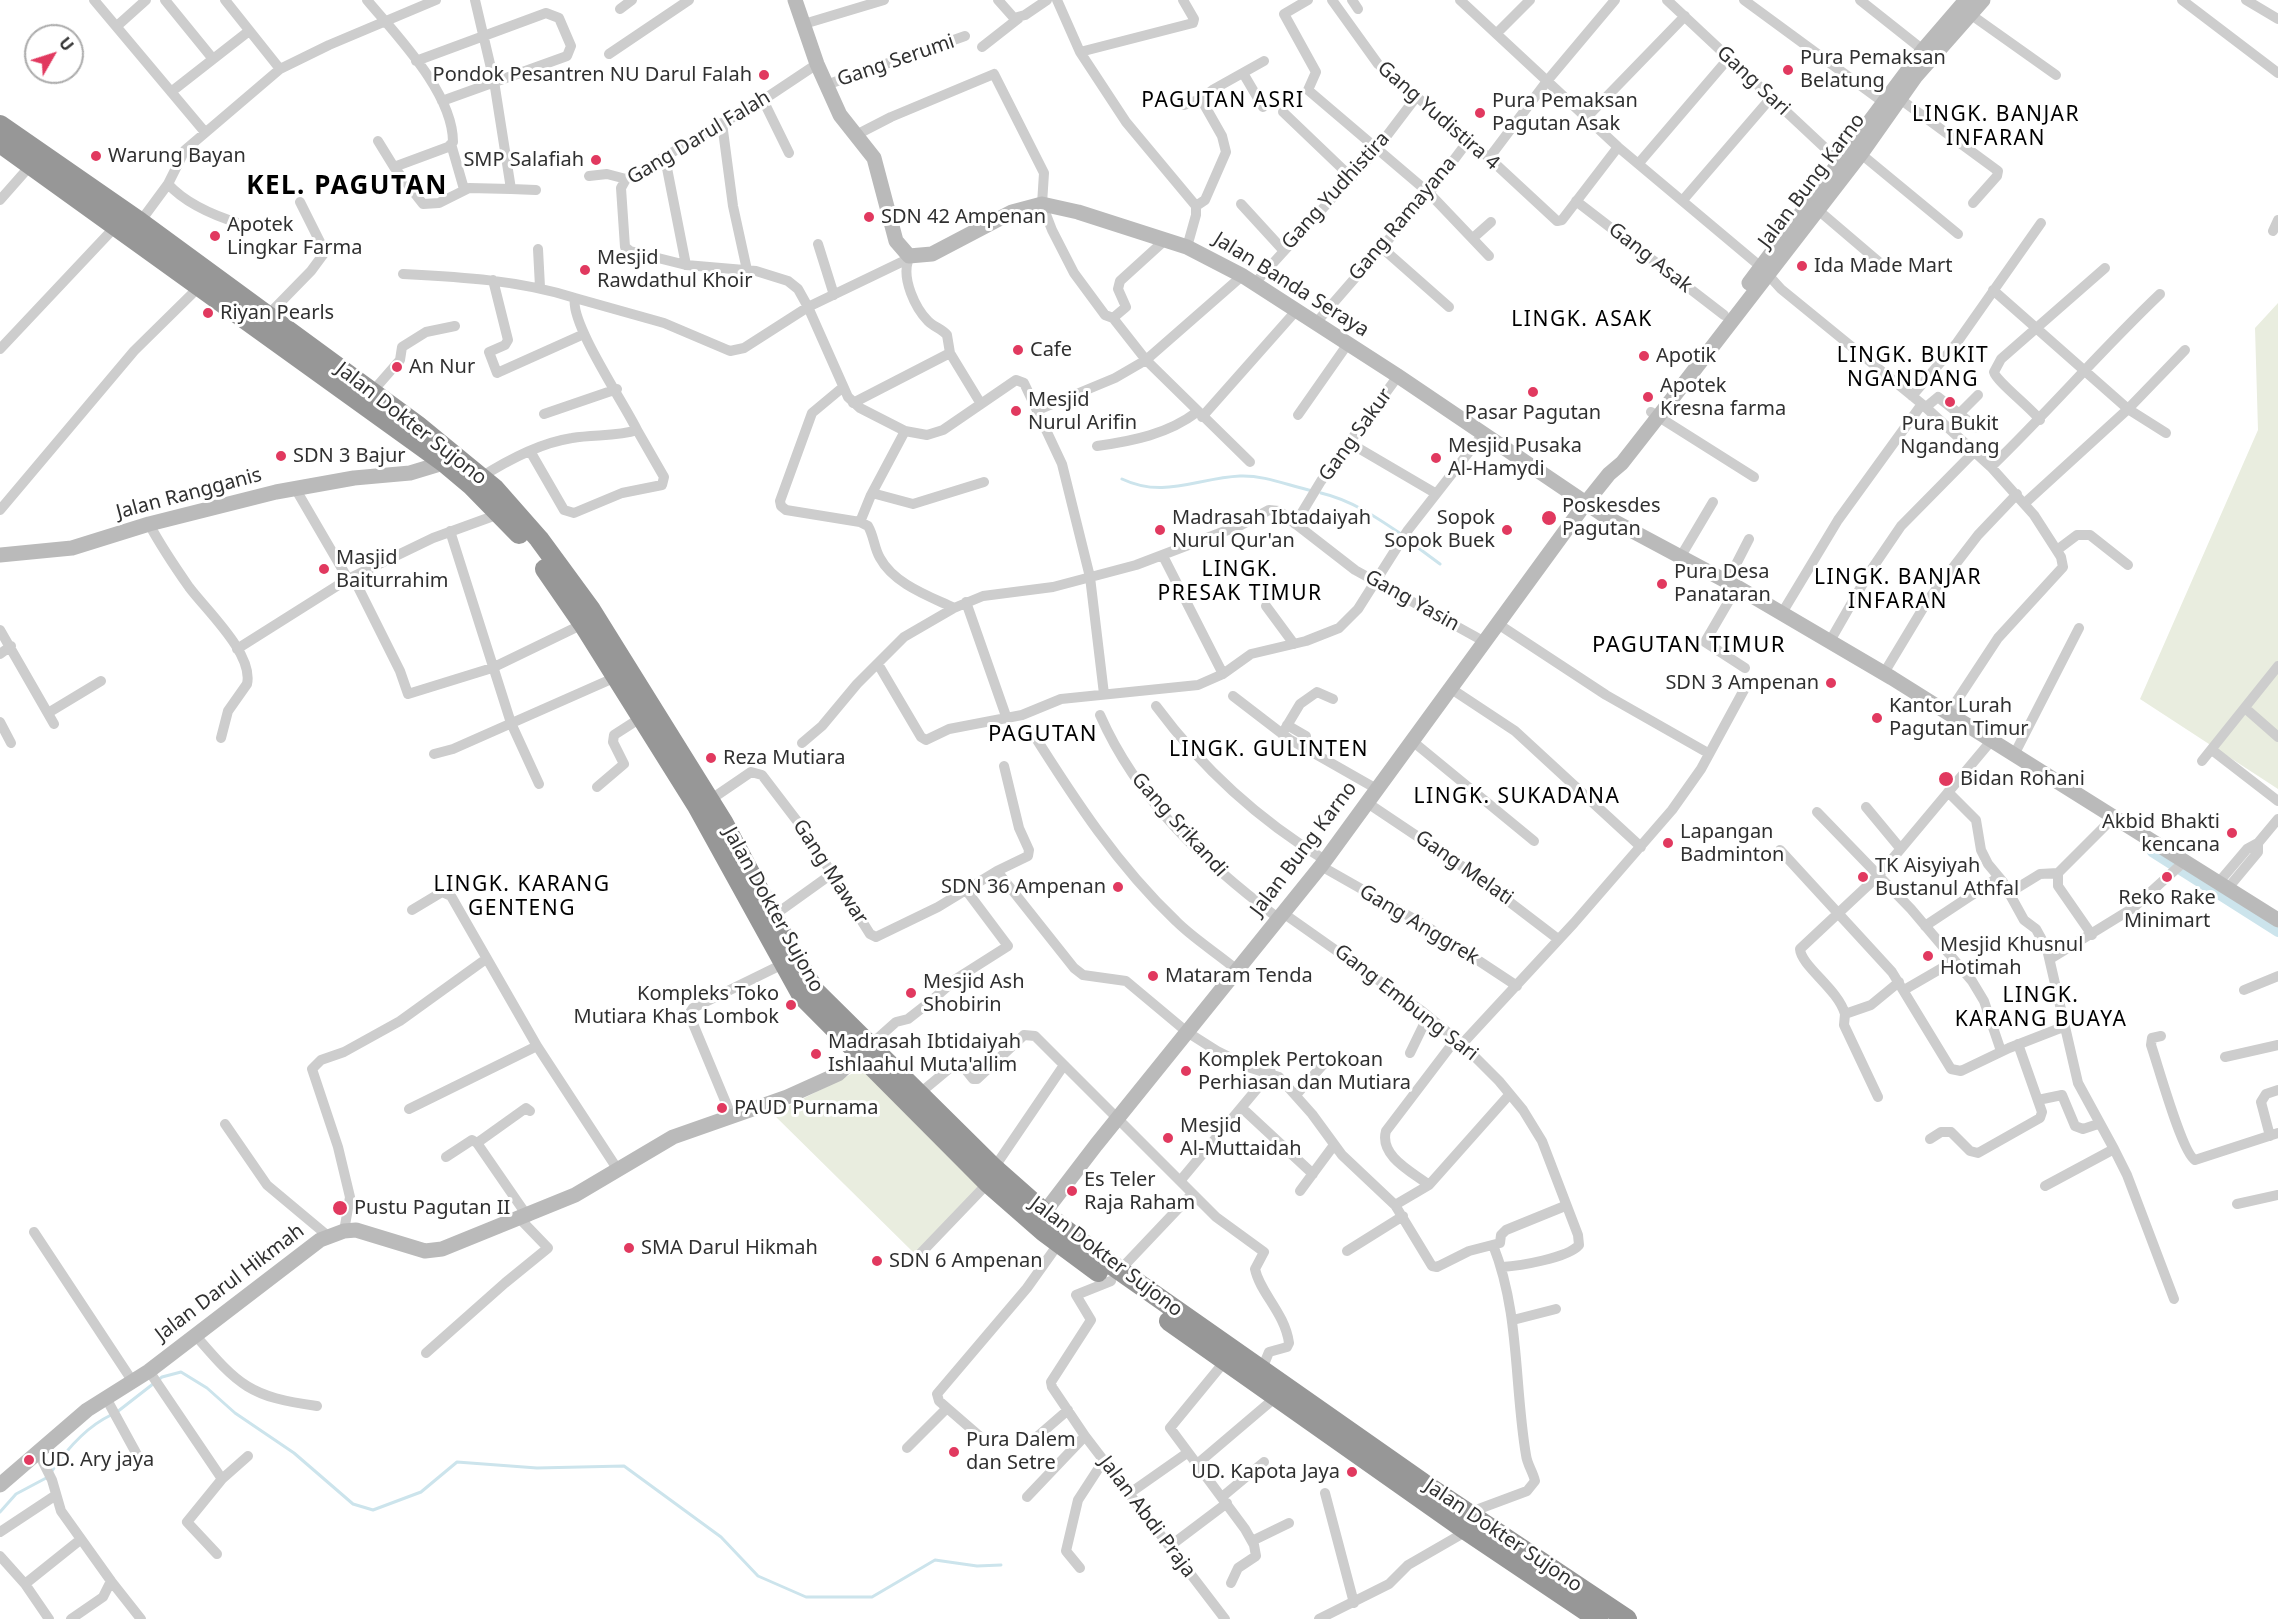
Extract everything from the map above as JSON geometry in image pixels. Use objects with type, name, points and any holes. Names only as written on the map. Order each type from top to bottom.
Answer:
[{"type":"highway","name":"Jalan Dokter Sujono","points":[[0,125],[144,218],[268,315],[372,392],[525,521],[591,610],[658,730],[710,800],[815,991],[865,1050],[920,1093],[991,1175],[1044,1222],[1115,1276],[1197,1332],[1262,1369],[1584,1609],[1627,1619]]},
{"type":"highway","points":[[0,143],[198,288],[452,460]]},
{"type":"highway","points":[[477,481],[499,514],[538,558],[642,717],[658,730],[802,996],[865,1050],[991,1175]]},
{"type":"highway","points":[[1197,1332],[1225,1361],[1276,1397],[1467,1522]]},
{"type":"street","points":[[94,0],[204,131]]},
{"type":"street","points":[[117,26],[146,0]]},
{"type":"street","points":[[165,0],[213,59]]},
{"type":"street","points":[[225,0],[280,69]]},
{"type":"street","points":[[367,0],[416,61],[442,101],[452,131],[451,144],[464,189]]},
{"type":"street","points":[[144,218],[165,188],[185,150],[204,131],[280,69],[319,49],[436,0]]},
{"type":"street","points":[[475,0],[494,81],[511,187]]},
{"type":"street","points":[[620,9],[632,0]]},
{"type":"street","points":[[609,54],[689,0]]},
{"type":"street","points":[[795,0],[817,64],[840,115],[876,164],[896,241],[899,248],[910,259]]},
{"type":"street","points":[[804,24],[884,0]]},
{"type":"street","points":[[998,0],[1010,17],[1019,18]]},
{"type":"street","points":[[982,47],[1019,18],[1047,0]]},
{"type":"street","points":[[1057,0],[1080,52],[1126,122],[1196,206],[1196,215],[1187,247]]},
{"type":"street","points":[[1080,52],[1193,23],[1194,19],[1184,0]]},
{"type":"street","name":"Gang Yudistira 4","points":[[1332,0],[1378,64],[1489,158],[1557,221],[1562,220],[1576,201]]},
{"type":"street","points":[[1460,0],[1618,147],[1924,406],[1991,467],[2025,503],[2057,550],[2063,567],[2055,579],[2022,610],[1998,638],[1948,714]]},
{"type":"street","points":[[1497,33],[1530,0]]},
{"type":"street","points":[[1489,158],[1547,81],[1615,0]]},
{"type":"street","name":"Gang Sari","points":[[1667,0],[1770,99],[1839,161]]},
{"type":"street","points":[[1744,0],[1883,102]]},
{"type":"street","points":[[1860,0],[1923,50]]},
{"type":"street","name":"Jalan Bung Karno","points":[[1044,1222],[1117,1119],[1323,863],[1375,788],[1485,642],[1539,565],[1609,474],[1622,463],[1724,315],[1818,210],[1861,154],[1867,135],[1900,99],[1968,7],[1983,0]]},
{"type":"street","points":[[2182,0],[2278,73]]},
{"type":"street","points":[[2246,0],[2278,19]]},
{"type":"street","points":[[1305,2],[1284,15],[1316,73],[1307,87],[1310,92],[1429,193],[1489,256]]},
{"type":"street","points":[[1764,272],[1839,161],[1867,135],[1883,102],[1923,50],[1968,7],[2056,75]]},
{"type":"street","points":[[416,61],[550,13],[559,18],[571,46],[570,53],[442,101]]},
{"type":"street","points":[[1586,118],[1685,16]]},
{"type":"street","points":[[171,92],[249,31]]},
{"type":"street","name":"Gang Serumi","points":[[826,85],[965,36]]},
{"type":"street","points":[[1639,163],[1728,59]]},
{"type":"street","points":[[1184,105],[1201,99],[1264,62]]},
{"type":"street","name":"Gang Darul Falah","points":[[817,64],[665,158],[626,178],[621,188],[625,247],[630,251],[686,265],[747,270],[788,281],[798,289],[808,307],[842,388],[853,403]]},
{"type":"street","points":[[1243,73],[1263,107]]},
{"type":"street","points":[[856,135],[891,117],[994,74],[1044,173],[1042,204],[1052,230],[1074,273],[1105,315],[1113,318],[1146,360],[1250,462]]},
{"type":"street","name":"Gang Yudhistira","points":[[1038,410],[1115,378],[1146,360],[1248,280],[1284,250],[1352,178],[1417,96]]},
{"type":"street","points":[[1196,206],[1204,200],[1226,152],[1222,136],[1201,99]]},
{"type":"street","points":[[1683,200],[1770,99]]},
{"type":"street","points":[[1900,99],[1998,171],[1997,177],[1973,203]]},
{"type":"street","points":[[762,100],[789,153]]},
{"type":"street","points":[[1283,112],[1352,178]]},
{"type":"street","points":[[722,123],[733,206],[747,270]]},
{"type":"street","points":[[378,141],[394,167],[423,204],[439,203],[464,189],[511,187],[536,190]]},
{"type":"street","name":"Gang Ramayana","points":[[1315,324],[1429,193],[1468,141]]},
{"type":"street","points":[[394,167],[451,144]]},
{"type":"street","points":[[1576,201],[1618,147]]},
{"type":"street","points":[[1861,154],[1958,234]]},
{"type":"street","points":[[665,158],[686,265]]},
{"type":"street","points":[[0,200],[30,166]]},
{"type":"street","points":[[589,176],[607,174],[626,178]]},
{"type":"street","points":[[165,188],[175,191],[211,213],[241,224]]},
{"type":"street","name":"Gang Asak","points":[[1576,201],[1724,315]]},
{"type":"street","points":[[268,315],[311,271],[324,252],[300,202]]},
{"type":"street","points":[[403,274],[493,280],[540,287],[664,323],[730,351],[744,348],[808,307],[910,259],[932,254],[1002,217],[1042,204]]},
{"type":"street","name":"Jalan Banda Seraya","points":[[1042,204],[1078,212],[1187,247],[1248,280],[1398,376],[1586,504],[1732,584],[1884,673],[2115,816],[2180,866],[2224,885],[2278,920]]},
{"type":"street","points":[[1241,204],[1284,250]]},
{"type":"street","points":[[1818,210],[1886,268]]},
{"type":"street","points":[[2273,231],[2278,220]]},
{"type":"street","points":[[1473,238],[1491,222]]},
{"type":"street","points":[[1912,396],[1956,344],[2041,223]]},
{"type":"street","points":[[0,349],[115,227]]},
{"type":"street","points":[[1113,318],[1126,307],[1118,289],[1120,281],[1164,241]]},
{"type":"street","points":[[818,244],[834,295]]},
{"type":"street","points":[[1381,247],[1449,307]]},
{"type":"street","points":[[538,249],[540,287]]},
{"type":"street","points":[[910,259],[905,273],[909,288],[927,320],[946,334],[950,353],[981,404]]},
{"type":"street","points":[[2040,420],[2014,391],[1998,380],[1994,372],[2001,359],[2105,267]]},
{"type":"street","name":"Jalan Bung Karno","points":[[1654,414],[1764,272]]},
{"type":"street","points":[[493,280],[507,338],[506,344],[489,353],[498,374],[584,334]]},
{"type":"street","points":[[0,510],[134,351],[198,288]]},
{"type":"street","points":[[1994,290],[2127,409],[2166,433]]},
{"type":"street","points":[[1991,467],[2040,420],[2083,369],[2160,294]]},
{"type":"street","points":[[530,451],[564,510],[574,513],[622,493],[662,485],[664,477],[584,334],[573,310],[575,298]]},
{"type":"street","points":[[1097,446],[1150,436],[1200,414],[1295,312]]},
{"type":"street","points":[[372,392],[400,360],[402,347],[409,341],[426,332],[455,326]]},
{"type":"street","points":[[1298,414],[1347,345]]},
{"type":"street","points":[[2025,503],[2127,409],[2185,350]]},
{"type":"street","points":[[853,403],[950,353]]},
{"type":"street","name":"Gang Sakur","points":[[1295,524],[1348,442],[1398,376]]},
{"type":"street","points":[[853,403],[905,431],[927,435],[936,433],[1016,380],[1024,383],[1062,464],[1090,577],[1104,694]]},
{"type":"street","points":[[842,388],[812,413],[780,503],[786,510],[860,522],[872,532],[878,553],[890,572],[918,590],[954,608]]},
{"type":"street","points":[[544,414],[616,390]]},
{"type":"street","points":[[1960,413],[1978,395]]},
{"type":"street","points":[[1782,613],[1844,510],[1924,406],[1933,398],[1938,397],[1977,428]]},
{"type":"street","points":[[1654,414],[1754,477]]},
{"type":"street","points":[[477,481],[530,451],[573,438],[624,434],[635,425]]},
{"type":"street","points":[[860,522],[872,493],[905,431]]},
{"type":"street","points":[[878,664],[924,739],[949,729],[1006,719],[1061,699],[1187,687],[1222,674],[1251,654],[1294,644],[1339,628],[1358,609],[1435,493],[1483,434]]},
{"type":"street","points":[[1348,442],[1435,493]]},
{"type":"street","points":[[1830,641],[1869,573],[1901,526],[1974,452]]},
{"type":"street","name":"Jalan Rangganis","points":[[0,555],[72,548],[149,524],[294,489],[354,478],[410,473],[452,460]]},
{"type":"street","points":[[872,493],[913,504],[984,482]]},
{"type":"street","points":[[294,489],[350,578],[393,654],[408,694],[492,668],[583,624]]},
{"type":"street","points":[[1884,673],[1928,600],[1978,535],[2017,494]]},
{"type":"street","points":[[1681,556],[1713,502]]},
{"type":"street","name":"Gang Yasin","points":[[1163,556],[1275,509],[1355,570],[1417,602],[1485,642]]},
{"type":"street","points":[[237,649],[350,578],[450,531],[499,514]]},
{"type":"street","points":[[149,524],[191,589],[237,649],[248,680],[245,688],[228,711],[221,738]]},
{"type":"street","points":[[450,531],[511,723],[539,784]]},
{"type":"street","points":[[2057,550],[2077,535],[2090,535],[2128,564]]},
{"type":"street","points":[[1745,668],[1705,642],[1732,584],[1749,539]]},
{"type":"street","points":[[802,743],[822,726],[904,637],[954,608],[991,595],[1053,587],[1163,556],[1222,674]]},
{"type":"street","points":[[966,603],[1006,719]]},
{"type":"street","points":[[1266,606],[1294,644]]},
{"type":"street","points":[[1498,624],[1598,690],[1708,753]]},
{"type":"street","points":[[2015,753],[2079,628]]},
{"type":"street","points":[[0,630],[54,724]]},
{"type":"street","points":[[0,654],[11,646]]},
{"type":"street","points":[[2202,761],[2277,669]]},
{"type":"street","points":[[434,754],[616,677]]},
{"type":"street","points":[[48,713],[101,681]]},
{"type":"street","points":[[1450,688],[1515,731],[1641,847]]},
{"type":"street","points":[[1429,1185],[1390,1154],[1385,1145],[1385,1135],[1459,1042],[1517,986],[1641,847],[1687,790],[1745,688]]},
{"type":"street","points":[[1284,729],[1300,704],[1317,692],[1333,699]]},
{"type":"street","points":[[1233,696],[1375,788]]},
{"type":"street","name":"Gang Anggrek","points":[[1156,706],[1211,772],[1262,816],[1323,863],[1423,924],[1517,986]]},
{"type":"street","points":[[2245,708],[2278,736]]},
{"type":"street","name":"Gang Srikandi","points":[[1100,715],[1129,769],[1169,820],[1223,876],[1281,915]]},
{"type":"street","points":[[597,787],[624,764],[613,742],[614,735],[642,717]]},
{"type":"street","points":[[0,722],[11,742]]},
{"type":"street","points":[[1284,729],[1306,736]]},
{"type":"street","points":[[1032,732],[1118,861],[1178,924],[1237,970]]},
{"type":"street","points":[[1411,740],[1534,841]]},
{"type":"street","points":[[1878,1097],[1844,1025],[1845,1014],[1835,993],[1800,952],[1804,943],[1878,876],[1991,741]]},
{"type":"street","points":[[2212,750],[2278,801]]},
{"type":"street","name":"Gang Mawar","points":[[710,800],[751,772],[761,774],[807,834],[874,937],[938,908],[997,871],[1027,857],[1029,850],[1019,828],[1004,766]]},
{"type":"street","points":[[1948,792],[1976,820],[1982,850],[2024,920],[2036,929],[2050,959],[2063,1028],[2078,1083],[2127,1175],[2174,1299]]},
{"type":"street","name":"Gang Melati","points":[[1366,802],[1469,871],[1558,939]]},
{"type":"street","points":[[1866,807],[1900,848]]},
{"type":"street","points":[[1817,812],[1925,926],[1972,981],[1984,1001],[2001,1051]]},
{"type":"street","points":[[2092,935],[2057,885],[2058,873],[2115,816]]},
{"type":"street","points":[[2224,885],[2247,849],[2258,843],[2278,819]]},
{"type":"street","points":[[1780,850],[1902,986],[1951,1069],[1961,1071],[2001,1051],[2063,1028]]},
{"type":"street","points":[[2050,959],[2133,908],[2180,866]]},
{"type":"street","points":[[997,871],[1074,968],[1083,975],[1126,981],[1187,1032],[1239,1063],[1271,1072],[1283,1080],[1334,1145],[1395,1205],[1425,1257],[1435,1267],[1469,1251],[1501,1243],[1501,1235],[1506,1230],[1565,1206]]},
{"type":"street","points":[[773,916],[833,873]]},
{"type":"street","points":[[2009,892],[2040,874],[2058,873]]},
{"type":"street","points":[[1925,926],[1999,877]]},
{"type":"street","points":[[865,1050],[896,1022],[908,1019],[956,978],[1007,948],[1008,944],[966,890]]},
{"type":"street","points":[[412,910],[442,892],[448,893],[537,1046],[618,1170]]},
{"type":"street","name":"Gang Embung Sari","points":[[1281,915],[1425,1022],[1459,1042],[1493,1075],[1533,1124],[1542,1141],[1578,1235],[1579,1245],[1575,1249],[1545,1259],[1502,1267]]},
{"type":"street","points":[[345,1231],[350,1197],[338,1147],[312,1069],[321,1060],[344,1052],[400,1021],[486,959]]},
{"type":"street","points":[[1845,1014],[1871,1005],[1902,986],[1954,961]]},
{"type":"street","points":[[731,1115],[689,1018],[689,1012],[783,964]]},
{"type":"street","points":[[2244,990],[2278,975]]},
{"type":"street","points":[[1410,1053],[1425,1022]]},
{"type":"street","points":[[920,1093],[956,1063],[973,1079],[977,1079],[1023,1035],[1035,1036],[1192,1194],[1226,1226],[1265,1253],[1255,1269],[1256,1278],[1275,1304],[1289,1342],[1287,1347],[1269,1352],[1262,1369]]},
{"type":"street","points":[[2161,1036],[2152,1038],[2151,1045],[2175,1115],[2180,1138],[2187,1154],[2195,1160],[2274,1135],[2261,1101],[2265,1094],[2278,1090]]},
{"type":"street","points":[[1930,1139],[1941,1132],[1951,1132],[1970,1152],[1978,1153],[2040,1118],[2042,1112],[2018,1044]]},
{"type":"street","points":[[2225,1057],[2278,1045]]},
{"type":"street","points":[[409,1109],[537,1046]]},
{"type":"street","name":"Jalan Darul Hikmah","points":[[2,1479],[87,1410],[111,1407],[133,1382],[154,1378],[196,1336],[271,1276],[328,1236],[345,1231],[371,1233],[433,1251],[524,1218],[575,1195],[673,1137],[787,1097],[838,1074],[865,1050]]},
{"type":"street","points":[[1296,1095],[1329,1058]]},
{"type":"street","points":[[918,1256],[991,1175],[1064,1065]]},
{"type":"street","points":[[1180,1181],[1243,1109],[1271,1072]]},
{"type":"street","points":[[1395,1205],[1429,1185],[1509,1095]]},
{"type":"street","points":[[2038,1100],[2062,1095],[2075,1126],[2083,1129],[2098,1124]]},
{"type":"street","points":[[477,1143],[526,1108],[530,1111]]},
{"type":"street","points":[[1243,1109],[1313,1174]]},
{"type":"street","points":[[225,1124],[267,1185],[328,1236]]},
{"type":"street","points":[[426,1353],[548,1248],[524,1218],[477,1143],[472,1140],[446,1157]]},
{"type":"street","points":[[1300,1191],[1334,1145]]},
{"type":"street","points":[[2045,1186],[2114,1149]]},
{"type":"street","points":[[1115,1276],[1192,1194]]},
{"type":"street","points":[[2237,1204],[2278,1195]]},
{"type":"street","points":[[1347,1251],[1403,1216]]},
{"type":"street","points":[[984,1440],[939,1401],[937,1394],[1027,1288],[1044,1222]]},
{"type":"street","points":[[34,1232],[133,1382]]},
{"type":"street","points":[[1318,1619],[1389,1584],[1408,1565],[1467,1522],[1527,1491],[1535,1481],[1526,1458],[1514,1320],[1502,1267],[1493,1245]]},
{"type":"street","name":"Jalan Abdi Praja","points":[[1115,1276],[1076,1295],[1091,1320],[1051,1384],[1085,1436],[1225,1619]]},
{"type":"street","points":[[1514,1320],[1556,1309]]},
{"type":"street","points":[[196,1336],[240,1383],[283,1401],[317,1406]]},
{"type":"street","points":[[1225,1361],[1172,1423],[1171,1431],[1252,1541],[1256,1556],[1238,1568],[1231,1583]]},
{"type":"street","points":[[154,1378],[222,1479]]},
{"type":"street","points":[[1196,1465],[1276,1397]]},
{"type":"street","points":[[111,1407],[141,1462]]},
{"type":"street","points":[[907,1448],[947,1408]]},
{"type":"street","points":[[1031,1442],[1068,1410]]},
{"type":"street","points":[[1027,1497],[1085,1436]]},
{"type":"street","points":[[38,1452],[49,1474],[61,1511],[80,1540],[141,1619]]},
{"type":"street","points":[[1130,1493],[1187,1453]]},
{"type":"street","points":[[217,1554],[187,1522],[222,1479],[249,1456]]},
{"type":"street","points":[[1080,1568],[1066,1551],[1073,1517],[1078,1500],[1104,1460]]},
{"type":"street","points":[[1170,1546],[1224,1500],[1264,1461]]},
{"type":"street","points":[[1325,1493],[1354,1603]]},
{"type":"street","points":[[0,1532],[56,1495]]},
{"type":"street","points":[[1252,1541],[1289,1523]]},
{"type":"street","points":[[25,1584],[80,1540]]},
{"type":"street","points":[[0,1556],[25,1584],[49,1619]]},
{"type":"street","points":[[71,1619],[103,1597],[111,1581]]},
{"type":"shaded area","points":[[2278,303],[2278,789],[2140,699],[2258,430],[2255,328]]},
{"type":"shaded area","points":[[861,1069],[981,1186],[915,1254],[773,1114]]},
{"type":"waterway","points":[[1122,479],[1137,485],[1166,487],[1249,476],[1313,491]]},
{"type":"waterway","points":[[1321,493],[1373,515],[1401,534]]},
{"type":"waterway","points":[[1413,544],[1440,564]]},
{"type":"waterway","points":[[2152,852],[2278,932]]},
{"type":"waterway","points":[[117,1412],[162,1377],[181,1372],[207,1388],[235,1413],[294,1453],[353,1504],[373,1510],[421,1492],[457,1462],[537,1468],[624,1466],[721,1537],[758,1576],[806,1597],[872,1597],[935,1560],[977,1566],[1001,1565]]},
{"type":"waterway","points":[[52,1471],[78,1439],[111,1415]]},
{"type":"waterway","points":[[0,1512],[16,1494],[48,1477]]},
{"type":"place","name":"Pura Pemaksan Belatung","points":[[1788,70]]},
{"type":"place","name":"Pondok Pesantren NU Darul Falah","points":[[764,75]]},
{"type":"place","name":"Pura Pemaksan Pagutan Asak","points":[[1480,113]]},
{"type":"place","name":"Warung Bayan","points":[[96,156]]},
{"type":"place","name":"SMP Salafiah","points":[[596,160]]},
{"type":"place","name":"SDN 42 Ampenan","points":[[869,217]]},
{"type":"place","name":"Apotek Lingkar Farma","points":[[215,236]]},
{"type":"place","name":"Ida Made Mart","points":[[1802,266]]},
{"type":"place","name":"Mesjid Rawdathul Khoir","points":[[585,270]]},
{"type":"place","name":"Riyan Pearls","points":[[208,313]]},
{"type":"place","name":"Cafe","points":[[1018,350]]},
{"type":"place","name":"Apotik","points":[[1644,356]]},
{"type":"place","name":"An Nur","points":[[397,367]]},
{"type":"place","name":"Pasar Pagutan","points":[[1533,392]]},
{"type":"place","name":"Apotek Kresna farma","points":[[1648,397]]},
{"type":"place","name":"Pura Bukit Ngandang","points":[[1950,402]]},
{"type":"place","name":"Mesjid Nurul Arifin","points":[[1016,411]]},
{"type":"place","name":"SDN 3 Bajur","points":[[281,456]]},
{"type":"place","name":"Mesjid Pusaka Al-Hamydi","points":[[1436,458]]},
{"type":"place","name":"Poskesdes Pagutan","points":[[1549,518]]},
{"type":"place","name":"Madrasah Ibtadaiyah Nurul Qur'an","points":[[1160,530]]},
{"type":"place","name":"Sopok Sopok Buek","points":[[1507,530]]},
{"type":"place","name":"Masjid Baiturrahim","points":[[324,569]]},
{"type":"place","name":"Pura Desa Panataran","points":[[1662,584]]},
{"type":"place","name":"SDN 3 Ampenan","points":[[1831,683]]},
{"type":"place","name":"Kantor Lurah Pagutan Timur","points":[[1877,718]]},
{"type":"place","name":"Reza Mutiara","points":[[711,758]]},
{"type":"place","name":"Bidan Rohani","points":[[1946,779]]},
{"type":"place","name":"Akbid Bhakti kencana","points":[[2232,833]]},
{"type":"place","name":"Lapangan Badminton","points":[[1668,843]]},
{"type":"place","name":"TK Aisyiyah Bustanul Athfal","points":[[1863,877]]},
{"type":"place","name":"Reko Rake Minimart","points":[[2167,877]]},
{"type":"place","name":"SDN 36 Ampenan","points":[[1118,887]]},
{"type":"place","name":"Mesjid Khusnul Hotimah","points":[[1928,956]]},
{"type":"place","name":"Mataram Tenda","points":[[1153,976]]},
{"type":"place","name":"Mesjid Ash Shobirin","points":[[911,993]]},
{"type":"place","name":"Kompleks Toko Mutiara Khas Lombok","points":[[791,1005]]},
{"type":"place","name":"Madrasah Ibtidaiyah Ishlaahul Muta'allim","points":[[816,1054]]},
{"type":"place","name":"Komplek Pertokoan Perhiasan dan Mutiara","points":[[1186,1071]]},
{"type":"place","name":"PAUD Purnama","points":[[722,1108]]},
{"type":"place","name":"Mesjid Al-Muttaidah","points":[[1168,1138]]},
{"type":"place","name":"Es Teler Raja Raham","points":[[1072,1191]]},
{"type":"place","name":"Pustu Pagutan II","points":[[340,1208]]},
{"type":"place","name":"SMA Darul Hikmah","points":[[629,1248]]},
{"type":"place","name":"SDN 6 Ampenan","points":[[877,1261]]},
{"type":"place","name":"Pura Dalem dan Setre","points":[[954,1452]]},
{"type":"place","name":"UD. Ary jaya","points":[[29,1460]]},
{"type":"place","name":"UD. Kapota Jaya","points":[[1352,1472]]},
{"type":"district","name":"PAGUTAN ASRI","points":[[1223,101]]},
{"type":"district","name":"LINGK. BANJAR INFARAN","points":[[1996,127]]},
{"type":"district","name":"KEL. PAGUTAN","points":[[347,187]]},
{"type":"district","name":"LINGK. ASAK","points":[[1582,320]]},
{"type":"district","name":"LINGK. BUKIT NGANDANG","points":[[1913,368]]},
{"type":"district","name":"LINGK. PRESAK TIMUR","points":[[1240,582]]},
{"type":"district","name":"LINGK. BANJAR INFARAN","points":[[1898,590]]},
{"type":"district","name":"PAGUTAN TIMUR","points":[[1689,646]]},
{"type":"district","name":"PAGUTAN","points":[[1043,735]]},
{"type":"district","name":"LINGK. GULINTEN","points":[[1269,750]]},
{"type":"district","name":"LINGK. SUKADANA","points":[[1517,797]]},
{"type":"district","name":"LINGK. KARANG GENTENG","points":[[522,897]]},
{"type":"district","name":"LINGK. KARANG BUAYA","points":[[2041,1008]]}]
